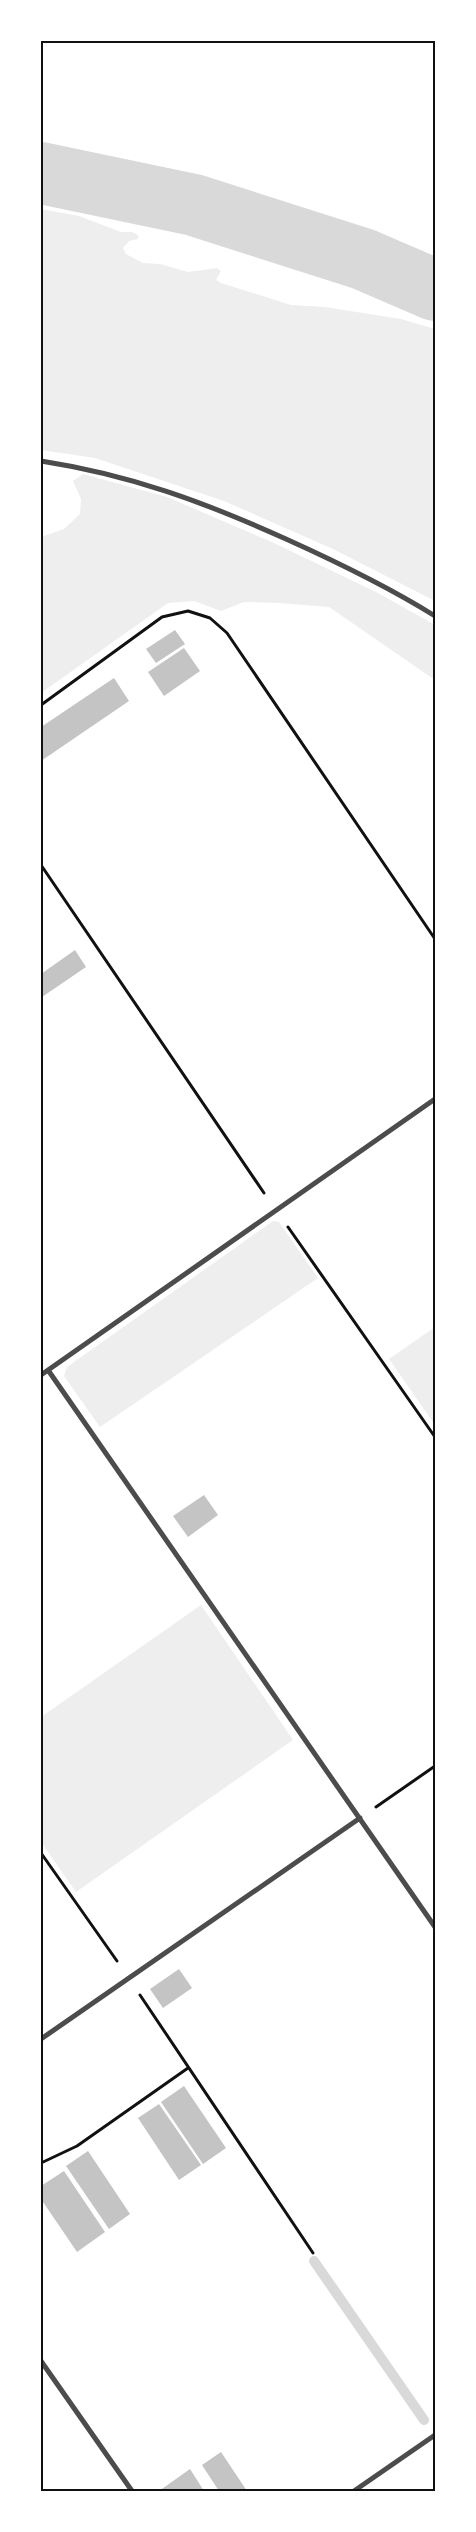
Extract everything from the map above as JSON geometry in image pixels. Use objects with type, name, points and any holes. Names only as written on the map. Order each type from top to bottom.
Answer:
[{"type":"street","points":[[41,461],[68,465],[162,488],[218,508],[348,567],[435,616]]},
{"type":"street","points":[[41,1375],[435,1099]]},
{"type":"street","points":[[48,1370],[435,1927]]},
{"type":"street","points":[[41,2039],[360,1818]]},
{"type":"street","points":[[41,2361],[132,2491]]},
{"type":"street","points":[[354,2491],[435,2435]]},
{"type":"path","points":[[41,705],[162,617],[188,611],[210,618],[227,633],[435,939]]},
{"type":"path","points":[[41,865],[276,1210],[435,1437]]},
{"type":"path","points":[[360,1818],[435,1766]]},
{"type":"path","points":[[41,1853],[129,1978],[313,2253]]},
{"type":"path","points":[[41,2162],[77,2146],[188,2068]]},
{"type":"shaded area","points":[[41,209],[79,216],[121,232],[132,232],[138,235],[138,239],[129,241],[123,248],[126,254],[143,263],[160,264],[188,272],[217,268],[221,271],[216,280],[221,283],[291,305],[325,307],[401,319],[435,329],[435,601],[333,549],[224,501],[95,458],[41,450]]},
{"type":"shaded area","points":[[83,474],[167,497],[274,543],[378,593],[435,625],[435,680],[329,607],[244,602],[221,611],[194,601],[168,603],[41,693],[41,537],[64,529],[80,514],[81,499],[73,481]]},
{"type":"shaded area","points":[[273,1221],[279,1222],[318,1278],[100,1427],[64,1376],[67,1367]]},
{"type":"shaded area","points":[[435,1327],[435,1425],[389,1359]]},
{"type":"shaded area","points":[[201,1605],[293,1740],[76,1892],[41,1842],[41,1717]]},
{"type":"building","points":[[175,630],[185,644],[156,663],[146,649]]},
{"type":"building","points":[[184,648],[200,671],[164,696],[148,672]]},
{"type":"building","points":[[114,678],[129,701],[41,761],[41,727]]},
{"type":"building","points":[[75,950],[86,967],[42,997],[41,974]]},
{"type":"building","points":[[204,1495],[218,1515],[188,1537],[173,1516]]},
{"type":"building","points":[[179,1969],[192,1988],[163,2008],[150,1989]]},
{"type":"building","points":[[184,2086],[226,2148],[203,2164],[161,2102]]},
{"type":"building","points":[[159,2104],[201,2165],[179,2180],[138,2118]]},
{"type":"building","points":[[88,2151],[130,2214],[109,2229],[66,2166]]},
{"type":"building","points":[[64,2171],[105,2232],[77,2252],[41,2199],[41,2186]]},
{"type":"building","points":[[221,2452],[247,2491],[219,2491],[202,2465]]},
{"type":"building","points":[[190,2469],[204,2491],[159,2491]]},
{"type":"waterway","points":[[41,173],[194,205],[363,259],[435,290]]},
{"type":"waterway","points":[[314,2261],[424,2420]]}]
